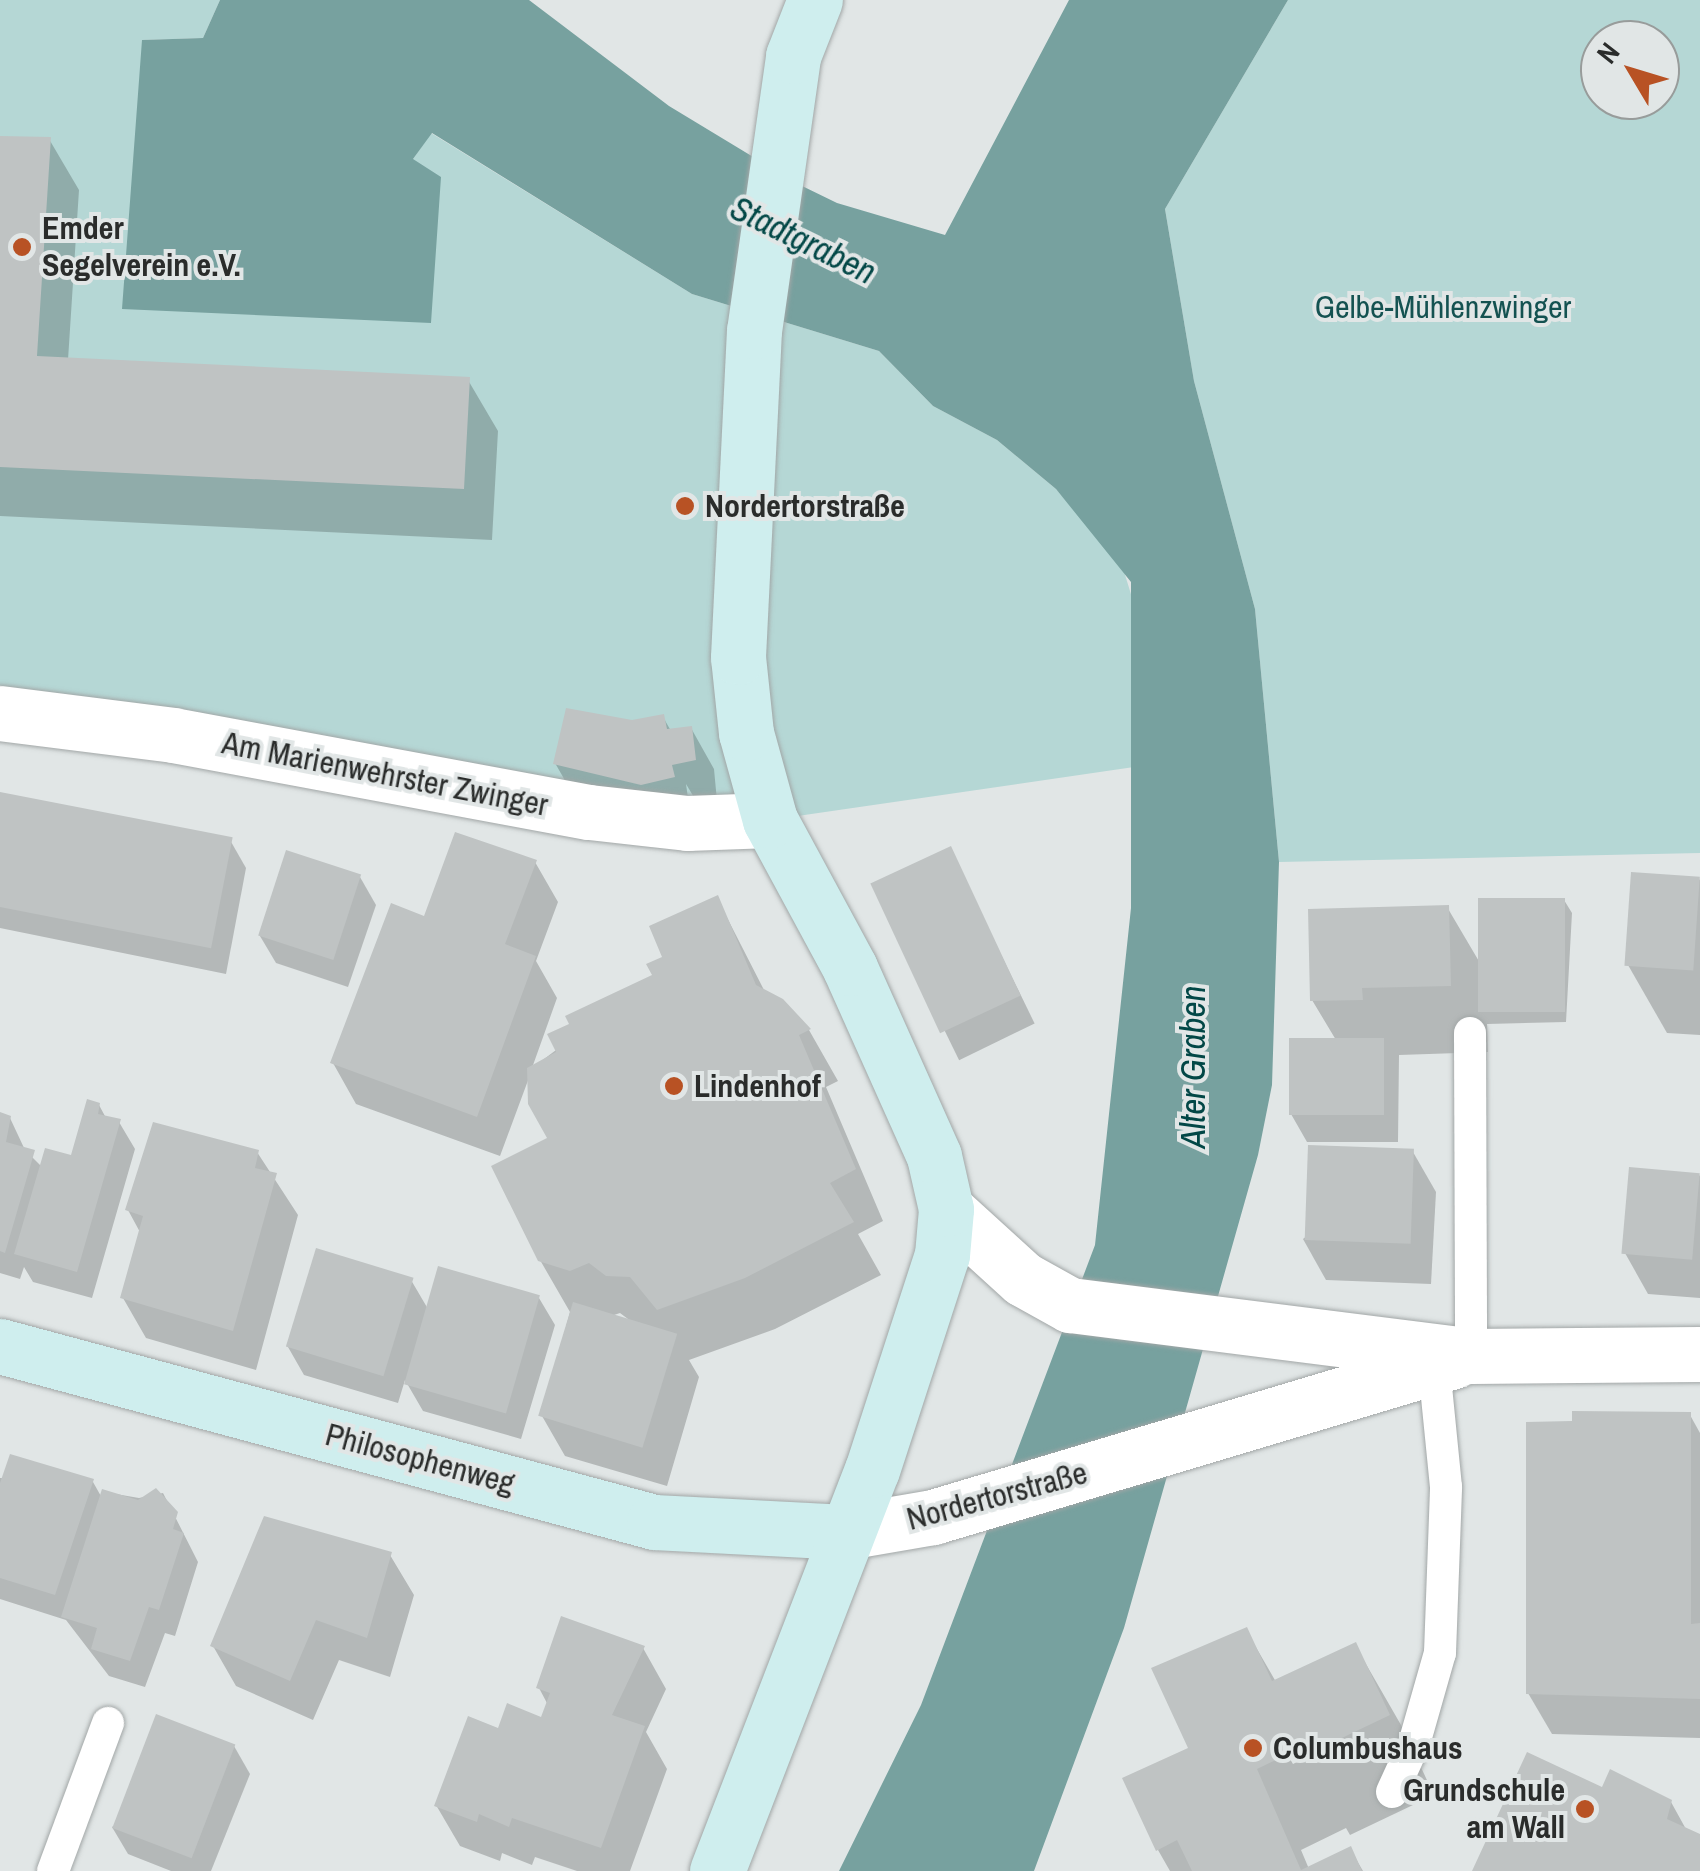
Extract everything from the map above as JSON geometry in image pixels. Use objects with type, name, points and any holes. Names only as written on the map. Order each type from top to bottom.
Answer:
[{"type":"street","name":"Nordertorstraße","points":[[802,5],[754,331],[738,657],[746,734],[770,820],[850,968],[934,1156],[946,1209],[933,1285],[846,1532]]},
{"type":"street","name":"Am Marienwehrster Zwinger","points":[[0,713],[173,734],[589,812],[686,823],[770,820]]},
{"type":"street","name":"Nordertorstraße","points":[[946,1209],[1022,1279],[1070,1304],[1247,1325],[1453,1362],[1700,1354]]},
{"type":"street","name":"Philosophenweg","points":[[0,1346],[654,1522],[846,1532]]},
{"type":"street","name":"Nordertorstraße","points":[[846,1532],[988,1501],[1453,1362]]},
{"type":"street","points":[[717,1871],[846,1532]]},
{"type":"lane","points":[[1392,1792],[1414,1744],[1440,1653],[1470,1033]]},
{"type":"lane","points":[[53,1871],[108,1723]]},
{"type":"green space","points":[[0,0],[220,0],[203,38],[142,40],[413,159],[431,133],[692,294],[879,351],[933,406],[997,440],[1056,489],[1122,565],[1134,604],[1134,767],[770,820],[0,713]]},
{"type":"green space","name":"Gelbe-Mühlenzwinger","points":[[1288,0],[1700,0],[1700,853],[1279,862],[1255,609],[1194,381],[1165,209]]},
{"type":"water","points":[[220,0],[529,0],[669,106],[798,184],[837,203],[945,235],[1069,0],[1288,0],[1165,209],[1194,381],[1255,609],[1279,862],[1272,1085],[1258,1155],[1124,1628],[1034,1871],[839,1871],[921,1705],[1095,1245],[1131,908],[1131,582],[1056,489],[997,440],[933,406],[879,351],[692,294],[432,133],[413,159],[441,177],[431,323],[122,309],[142,40],[203,38]]},
{"type":"building","name":"Emder Segelverein e.V.","points":[[0,136],[51,137],[37,356],[470,377],[464,489],[0,467]]},
{"type":"building","points":[[566,708],[632,720],[664,714],[667,729],[692,726],[696,760],[672,765],[675,777],[641,785],[553,764]]},
{"type":"building","points":[[0,792],[233,837],[211,948],[0,907]]},
{"type":"building","points":[[455,832],[537,860],[505,944],[536,956],[477,1117],[330,1063],[391,903],[424,916]]},
{"type":"building","points":[[951,846],[1021,996],[940,1033],[870,884]]},
{"type":"building","points":[[286,850],[361,874],[333,960],[258,936]]},
{"type":"building","points":[[1631,872],[1700,877],[1693,971],[1624,966]]},
{"type":"building","name":"Lindenhof","points":[[718,895],[756,985],[783,999],[811,1029],[799,1035],[856,1169],[830,1183],[854,1222],[745,1278],[657,1310],[630,1277],[606,1276],[589,1263],[570,1271],[538,1261],[491,1166],[547,1138],[528,1104],[527,1068],[556,1052],[547,1034],[569,1024],[565,1016],[652,975],[646,964],[662,957],[649,926]]},
{"type":"building","points":[[1478,898],[1565,898],[1565,1012],[1478,1012]]},
{"type":"building","points":[[1449,905],[1451,986],[1362,988],[1363,1000],[1310,1001],[1308,909]]},
{"type":"building","points":[[1289,1038],[1384,1038],[1384,1115],[1289,1115]]},
{"type":"building","points":[[87,1099],[100,1103],[98,1114],[121,1119],[77,1272],[14,1254],[45,1148],[71,1155]]},
{"type":"building","points":[[0,1112],[11,1116],[6,1142],[35,1150],[5,1253],[0,1251]]},
{"type":"building","points":[[153,1122],[259,1150],[255,1168],[277,1173],[233,1331],[120,1298],[143,1216],[125,1210]]},
{"type":"building","points":[[1308,1145],[1414,1149],[1411,1244],[1305,1240]]},
{"type":"building","points":[[1629,1167],[1700,1173],[1692,1260],[1621,1254]]},
{"type":"building","points":[[316,1248],[414,1278],[383,1376],[286,1346]]},
{"type":"building","points":[[438,1266],[540,1295],[506,1413],[404,1384]]},
{"type":"building","points":[[573,1302],[677,1334],[642,1448],[538,1416]]},
{"type":"building","points":[[1572,1411],[1691,1412],[1691,1624],[1700,1623],[1700,1699],[1526,1694],[1526,1422],[1572,1421]]},
{"type":"building","points":[[10,1454],[94,1479],[55,1595],[0,1578],[0,1483]]},
{"type":"building","points":[[156,1488],[178,1512],[173,1529],[184,1533],[159,1610],[149,1607],[130,1661],[91,1649],[97,1628],[61,1617],[102,1489],[138,1500]]},
{"type":"building","points":[[264,1516],[392,1552],[367,1638],[316,1620],[290,1681],[210,1646]]},
{"type":"building","points":[[561,1616],[645,1646],[612,1715],[645,1726],[601,1848],[512,1818],[509,1827],[479,1814],[477,1822],[434,1806],[468,1716],[498,1728],[507,1703],[541,1717],[550,1693],[536,1688]]},
{"type":"building","name":"Columbushaus","points":[[1247,1627],[1272,1681],[1356,1642],[1390,1715],[1302,1757],[1299,1749],[1257,1769],[1301,1870],[1351,1846],[1362,1871],[1192,1871],[1177,1840],[1156,1851],[1122,1778],[1188,1748],[1151,1668]]},
{"type":"building","points":[[156,1714],[235,1744],[192,1858],[112,1828]]},
{"type":"building","name":"Grundschule am Wall","points":[[1527,1752],[1602,1787],[1610,1769],[1672,1800],[1667,1819],[1700,1834],[1700,1871],[1472,1871]]},
{"type":"place","name":"Emder Segelverein e.V.","points":[[22,247]]},
{"type":"place","name":"Nordertorstraße","points":[[685,506]]},
{"type":"place","name":"Lindenhof","points":[[674,1086]]},
{"type":"place","name":"Columbushaus","points":[[1253,1748]]},
{"type":"place","name":"Grundschule am Wall","points":[[1585,1809]]},
{"type":"water label","name":"Stadtgraben","points":[[803,240]]},
{"type":"water label","name":"Alter Graben","points":[[1193,1067]]}]
